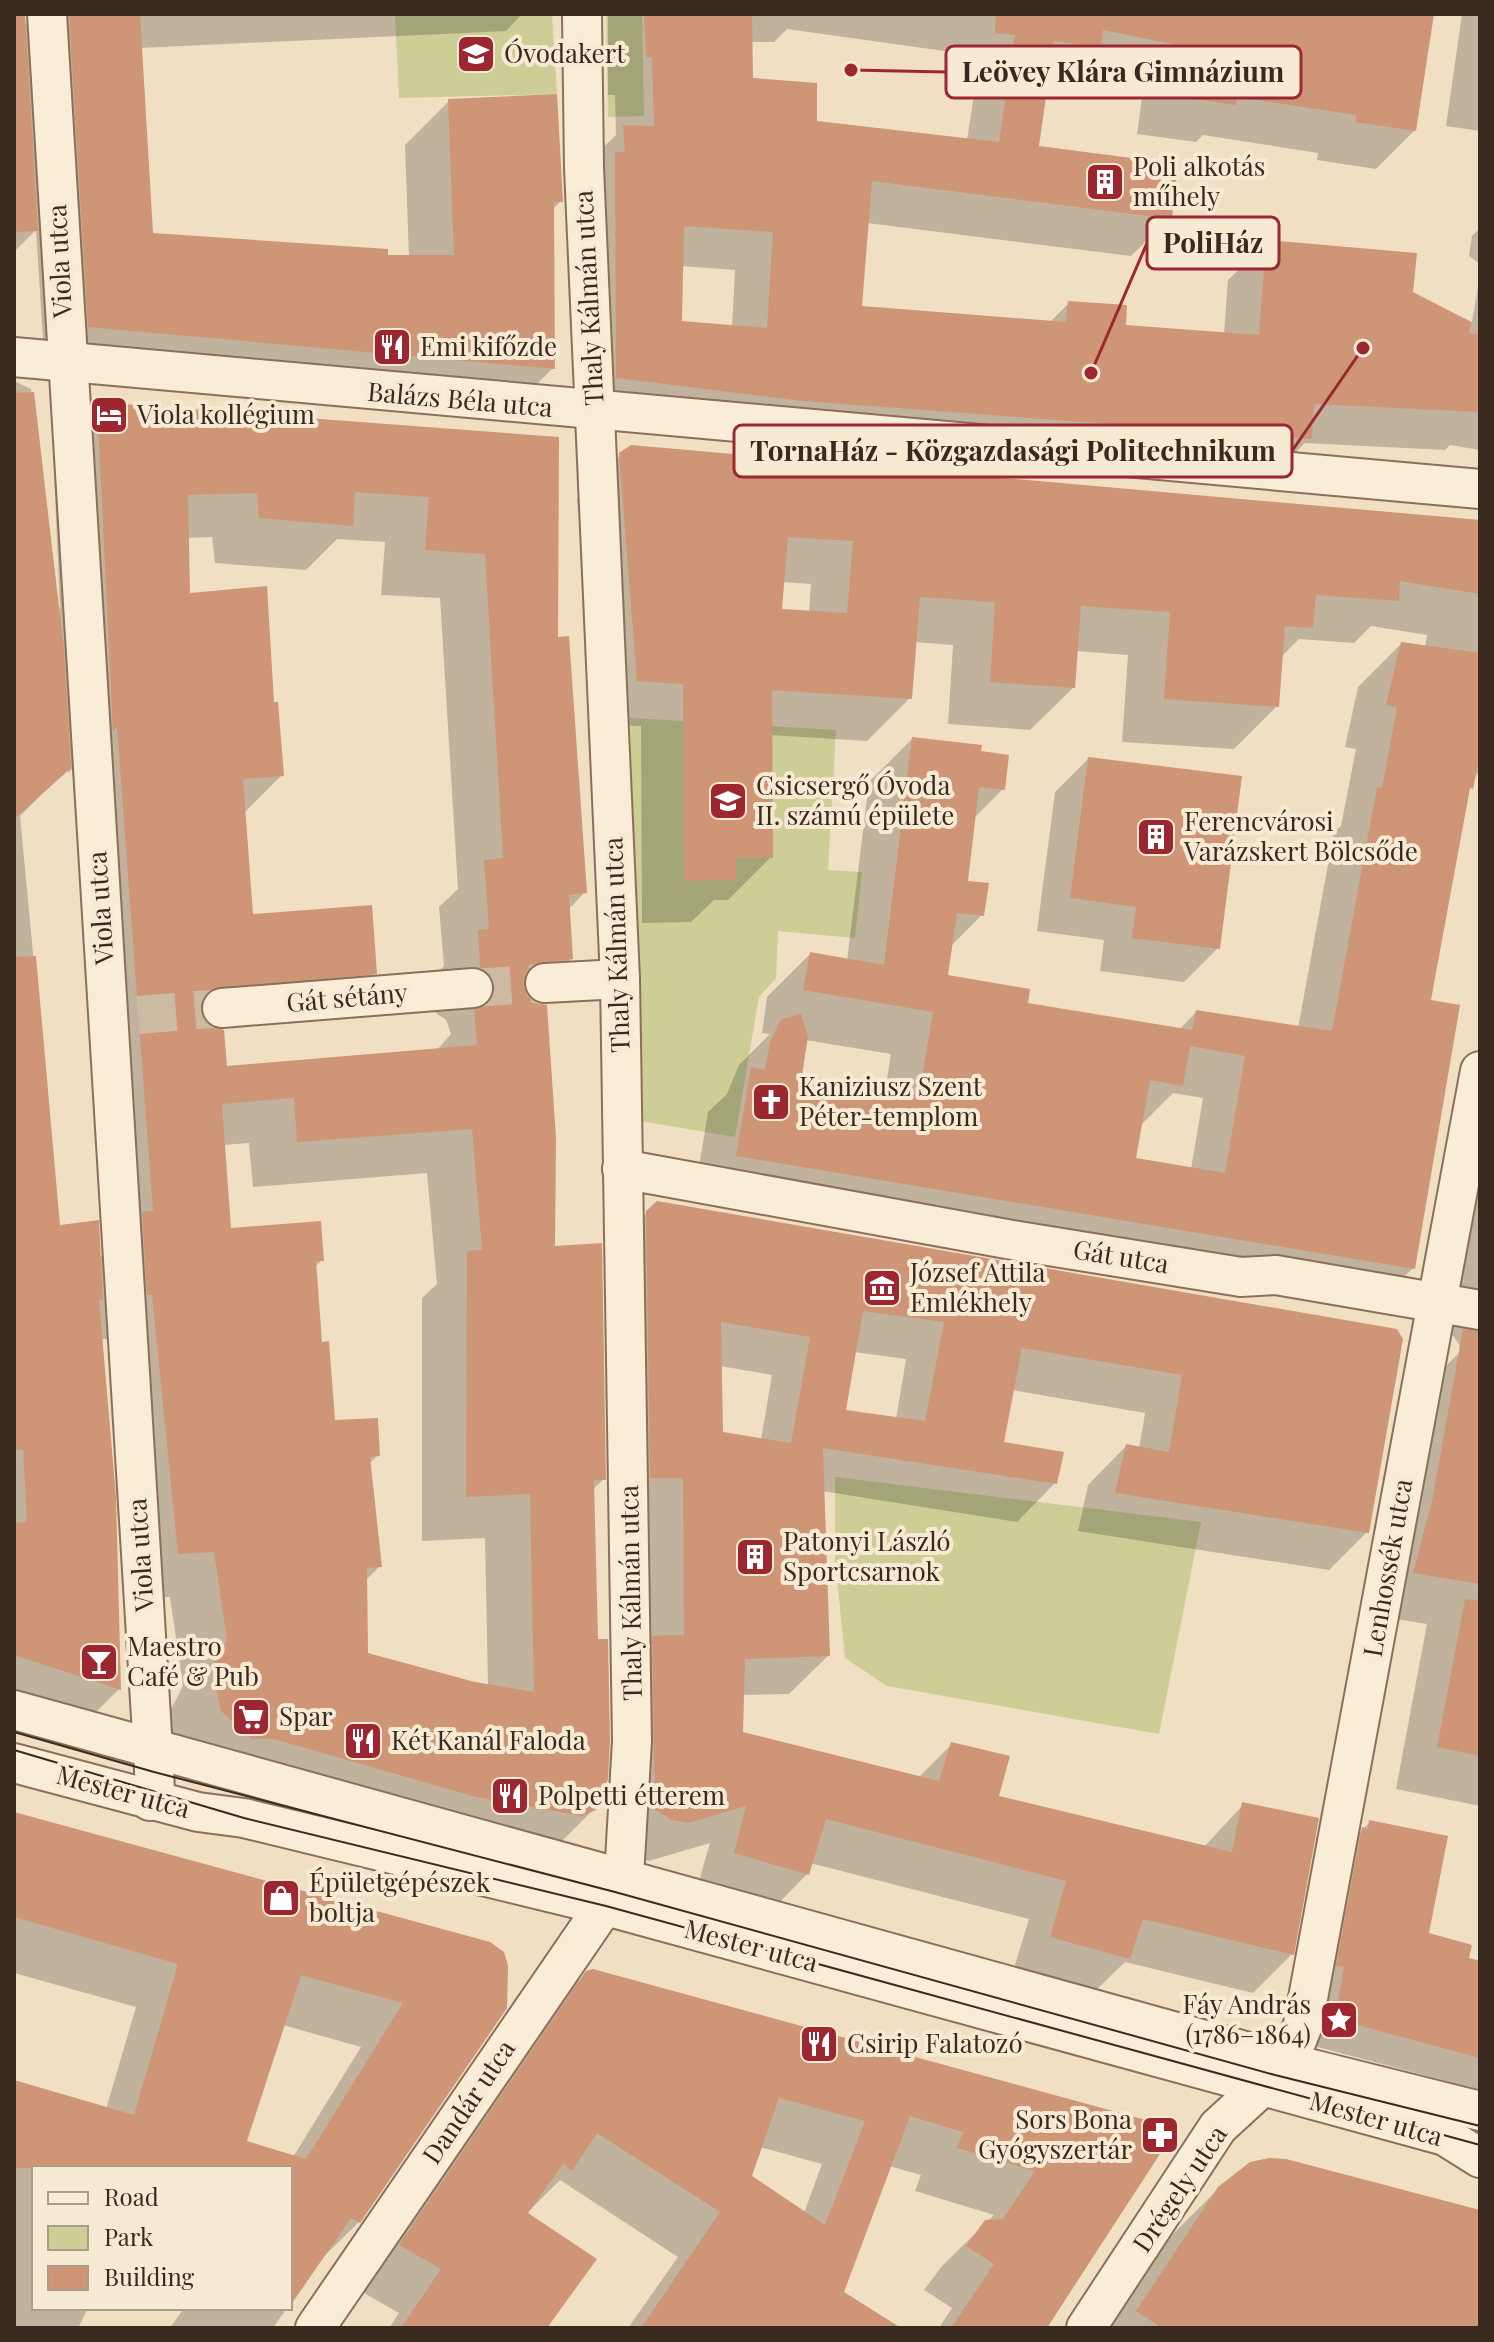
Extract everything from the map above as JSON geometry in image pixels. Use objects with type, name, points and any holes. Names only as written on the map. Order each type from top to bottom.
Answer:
[{"type":"street","name":"Viola utca","points":[[47,14],[66,363],[123,1016],[155,1791],[150,1801]]},
{"type":"street","name":"Thaly Kálmán utca","points":[[582,14],[584,168],[620,979],[632,1726],[615,1892]]},
{"type":"street","name":"Balázs Béla utca","points":[[14,357],[595,412],[1480,489]]},
{"type":"street","points":[[545,983],[620,979]]},
{"type":"street","name":"Gát sétány","points":[[222,1008],[473,988]]},
{"type":"street","name":"Lenhossék utca","points":[[1275,2075],[1303,2025],[1315,1968],[1480,1071]]},
{"type":"street","name":"Gát utca","points":[[622,1169],[1048,1246],[1241,1277],[1276,1275],[1480,1310]]},
{"type":"street","name":"Mester utca","points":[[14,1710],[615,1892],[1275,2075],[1445,2136],[1480,2158]]},
{"type":"street","name":"Mester utca","points":[[14,1763],[198,1812],[244,1818],[615,1892]]},
{"type":"street","name":"Dandár utca","points":[[315,2328],[615,1892]]},
{"type":"street","name":"Mester utca","points":[[1275,2075],[1480,2111]]},
{"type":"street","name":"Drégely utca","points":[[1086,2328],[1218,2127],[1275,2075]]},
{"type":"green space","name":"Óvodakert","points":[[395,14],[552,14],[557,94],[399,98]]},
{"type":"green space","points":[[606,14],[642,14],[644,116],[608,117]]},
{"type":"green space","points":[[630,718],[836,730],[828,870],[862,872],[855,938],[778,931],[776,978],[759,997],[735,1137],[640,1121]]},
{"type":"green space","points":[[835,1477],[1201,1522],[1159,1734],[887,1686],[845,1658],[835,1559]]},
{"type":"building","points":[[14,14],[25,14],[38,231],[14,232]]},
{"type":"building","points":[[69,14],[140,14],[153,233],[388,249],[388,255],[454,255],[448,99],[557,94],[563,202],[554,202],[555,369],[88,327]]},
{"type":"building","points":[[644,14],[752,14],[753,78],[817,83],[817,121],[999,142],[1015,35],[995,33],[996,14],[1434,14],[1416,131],[1355,122],[1356,115],[1237,97],[1236,105],[1174,96],[1182,46],[1103,30],[1101,47],[1054,41],[1039,146],[1178,164],[1172,219],[872,181],[862,306],[1066,322],[1068,301],[1127,305],[1126,325],[1259,335],[1266,240],[1417,253],[1413,292],[1471,322],[1469,333],[1480,335],[1480,412],[1314,404],[1312,439],[803,401],[616,378],[615,152],[625,152],[623,125],[654,126],[652,57],[646,57]],"holes":[[[684,226],[773,232],[767,328],[682,321]]]},
{"type":"building","points":[[34,392],[64,650],[71,768],[14,819],[14,393]]},
{"type":"building","points":[[97,402],[559,437],[558,637],[569,636],[587,893],[569,895],[573,959],[534,964],[526,972],[523,983],[527,996],[536,1003],[547,1005],[556,1138],[555,1246],[602,1243],[606,1480],[594,1480],[598,1639],[608,1639],[610,1741],[608,1779],[596,1810],[582,1816],[476,1797],[274,1739],[252,1739],[221,1711],[212,1668],[227,1640],[214,1552],[178,1554],[152,1295],[147,1295],[142,1212],[153,1211],[117,727],[113,731]],"holes":[[[355,492],[429,497],[425,550],[485,554],[503,858],[484,860],[489,929],[478,930],[480,968],[491,976],[493,997],[486,1006],[474,1010],[477,1045],[227,1066],[224,1030],[212,1027],[200,1011],[203,998],[210,990],[377,974],[372,905],[253,914],[243,779],[284,776],[278,702],[274,702],[267,586],[190,593],[188,495],[257,493],[259,518],[353,526]],[[294,1098],[297,1142],[472,1129],[482,1250],[467,1251],[466,1497],[530,1494],[534,1692],[475,1682],[368,1653],[367,1568],[382,1567],[370,1457],[380,1456],[378,1418],[335,1420],[329,1341],[322,1342],[316,1261],[324,1261],[321,1221],[231,1228],[222,1104]]]},
{"type":"building","points":[[631,445],[1480,520],[1480,594],[1400,581],[1399,601],[1316,595],[1313,628],[1285,626],[1279,707],[1164,699],[1170,612],[1081,606],[1075,688],[990,682],[995,602],[920,597],[912,699],[772,690],[773,858],[736,858],[736,880],[684,881],[683,684],[637,681],[619,453]],"holes":[[[788,537],[853,541],[847,613],[782,609]]]},
{"type":"building","points":[[1401,642],[1480,653],[1480,752],[1473,789],[1470,788],[1431,1000],[1460,1005],[1415,1269],[736,1156],[751,1067],[765,1070],[770,1042],[781,1019],[801,1014],[808,1037],[802,1075],[919,1095],[933,1012],[803,990],[810,952],[884,965],[912,737],[982,745],[981,751],[1009,755],[1005,790],[979,787],[968,881],[989,883],[984,916],[957,913],[948,975],[1030,989],[1028,1003],[1192,1030],[1196,1010],[1332,1031],[1377,787],[1382,788],[1397,707],[1386,705]],"holes":[[[1190,1046],[1245,1056],[1225,1173],[1136,1158],[1150,1080],[1183,1086]]]},
{"type":"building","name":"Ferencvárosi Varázskert Bölcsőde","points":[[1088,757],[1242,776],[1220,949],[1132,938],[1136,907],[1070,898]]},
{"type":"building","points":[[36,956],[60,1225],[99,1220],[103,1299],[99,1300],[116,1497],[121,1690],[14,1655],[14,1523],[27,1522],[23,1450],[14,1450],[14,957]]},
{"type":"building","points":[[657,1201],[1397,1329],[1403,1339],[1369,1533],[1115,1493],[1126,1444],[1169,1452],[1182,1375],[1022,1348],[1004,1442],[1064,1452],[1057,1484],[823,1448],[830,1656],[745,1659],[743,1732],[939,1781],[951,1742],[1010,1756],[999,1796],[1232,1852],[1242,1802],[1319,1818],[1294,1955],[1143,1919],[1130,1959],[1050,1937],[1066,1881],[826,1819],[809,1875],[734,1853],[746,1806],[688,1823],[672,1820],[655,1810],[652,1636],[684,1635],[683,1478],[650,1478],[646,1211]],"holes":[[[863,1311],[944,1322],[925,1421],[846,1410]],[[721,1322],[810,1337],[791,1443],[723,1432]]]},
{"type":"building","points":[[1463,1329],[1480,1331],[1480,1584],[1413,1573],[1432,1501]]},
{"type":"building","points":[[1465,1599],[1480,1601],[1480,1756],[1437,1747]]},
{"type":"building","points":[[14,1812],[490,1942],[504,1952],[508,1966],[507,2008],[360,2223],[351,2218],[292,2303],[292,2166],[14,2168],[14,2080],[134,2115],[178,1964],[14,1917]],"holes":[[[301,1975],[403,2003],[306,2159],[247,2141]]]},
{"type":"building","points":[[1369,1820],[1448,1836],[1429,1933],[1472,1945],[1469,1958],[1480,1961],[1480,2058],[1335,2019],[1344,1967],[1336,1966],[1362,1827],[1368,1829]]},
{"type":"building","points":[[593,1969],[1164,2125],[1169,2140],[1047,2328],[951,2328],[994,2264],[966,2246],[985,2220],[1003,2219],[1035,2171],[957,2148],[963,2132],[910,2116],[844,2292],[901,2328],[641,2328],[720,2212],[597,2133],[572,2171],[563,2164],[528,2213],[597,2259],[547,2328],[401,2328],[441,2269],[399,2245],[586,1971]],"holes":[[[779,2098],[865,2121],[825,2225],[752,2176]]]},
{"type":"building","points":[[1269,2158],[1286,2159],[1480,2210],[1480,2328],[1162,2328],[1136,2311],[1218,2187],[1250,2162]]},
{"type":"tunnel","points":[[473,988],[545,983]]},
{"type":"tunnel","points":[[138,1015],[222,1008]]},
{"type":"tram line","points":[[14,1732],[154,1772],[615,1892],[1275,2075],[1480,2126]]},
{"type":"tram line","points":[[14,1750],[244,1818],[606,1906],[1480,2145]]},
{"type":"place","name":"Óvodakert","points":[[476,54]]},
{"type":"place","name":"Leövey Klára Gimnázium","points":[[851,70]]},
{"type":"place","name":"Poli alkotás műhely","points":[[1105,182]]},
{"type":"place","name":"Emi kifőzde","points":[[392,347]]},
{"type":"place","name":"TornaHáz - Közgazdasági Politechnikum","points":[[1363,348]]},
{"type":"place","name":"PoliHáz","points":[[1091,373]]},
{"type":"place","name":"Viola kollégium","points":[[109,415]]},
{"type":"place","name":"Csicsergő Óvoda II. számú épülete","points":[[728,801]]},
{"type":"place","name":"Ferencvárosi Varázskert Bölcsőde","points":[[1156,837]]},
{"type":"place","name":"Kaniziusz Szent Péter-templom","points":[[771,1102]]},
{"type":"place","name":"József Attila Emlékhely","points":[[882,1288]]},
{"type":"place","name":"Patonyi László Sportcsarnok","points":[[755,1557]]},
{"type":"place","name":"Maestro Café & Pub","points":[[99,1662]]},
{"type":"place","name":"Spar","points":[[251,1717]]},
{"type":"place","name":"Két Kanál Faloda","points":[[363,1741]]},
{"type":"place","name":"Polpetti étterem","points":[[510,1796]]},
{"type":"place","name":"Épületgépészek boltja","points":[[281,1898]]},
{"type":"place","name":"Fáy András (1786–1864)","points":[[1339,2020]]},
{"type":"place","name":"Csirip Falatozó","points":[[819,2044]]},
{"type":"place","name":"Sors Bona Gyógyszertár","points":[[1160,2135]]}]
